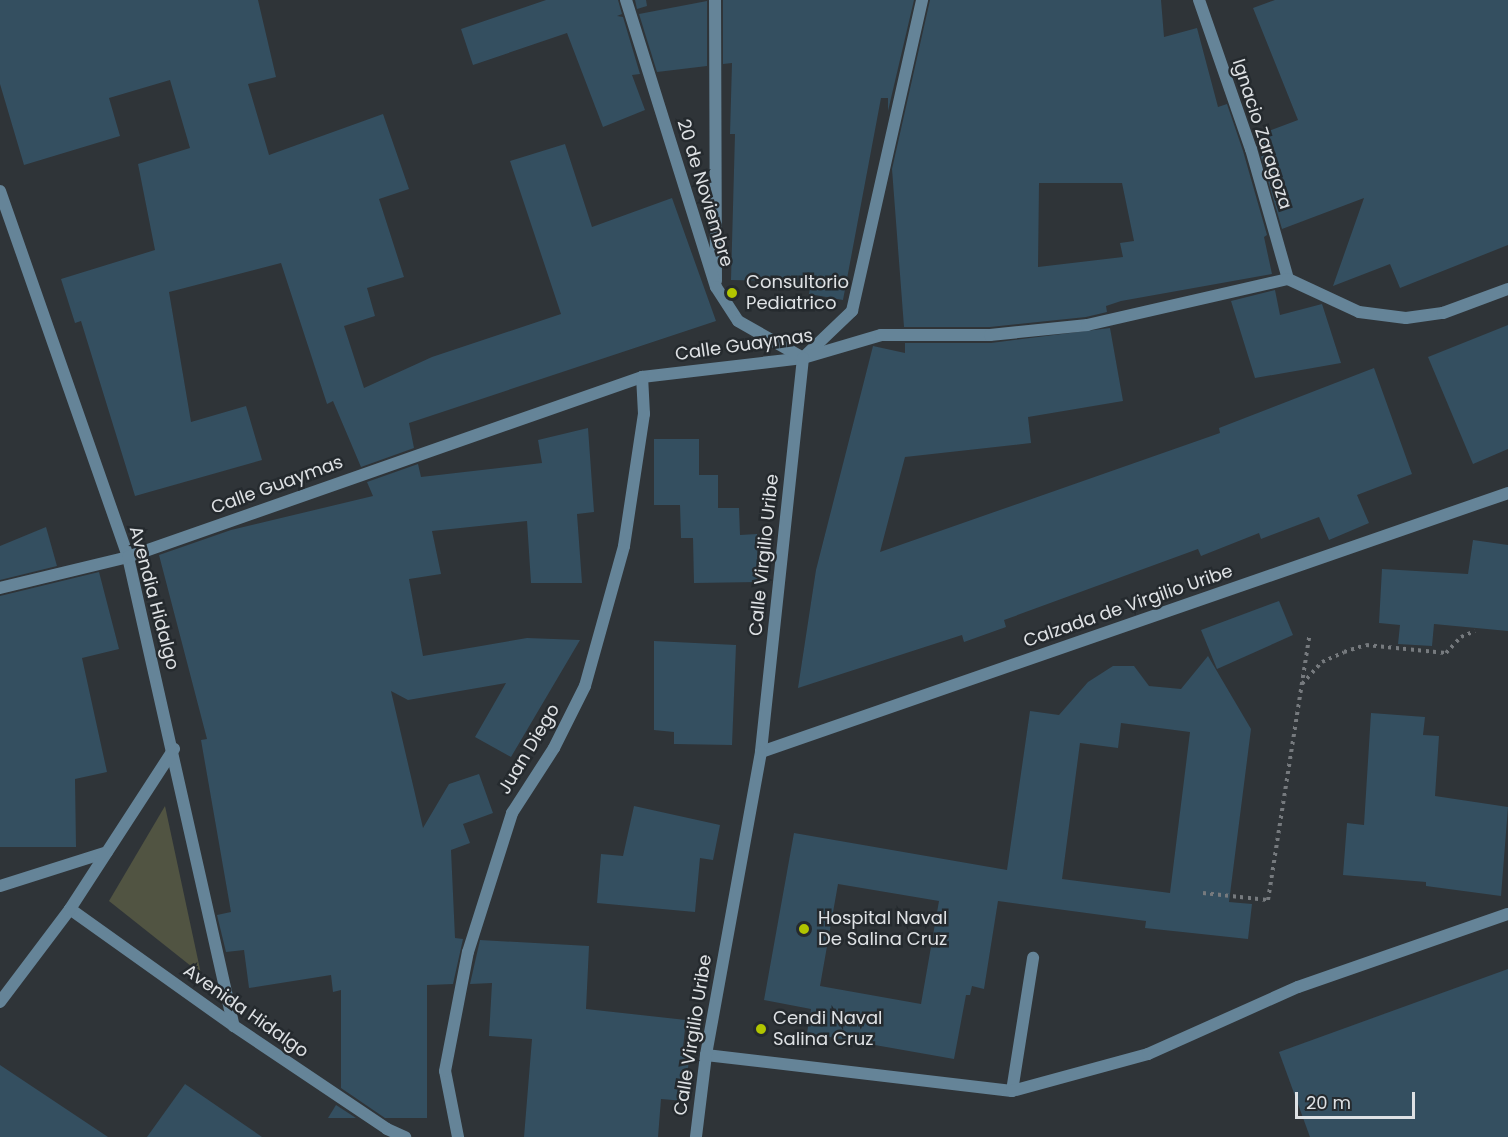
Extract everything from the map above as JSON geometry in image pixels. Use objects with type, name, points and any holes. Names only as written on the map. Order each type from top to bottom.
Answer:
[{"type":"street","name":"20 de Noviembre","points":[[626,0],[716,287],[738,321],[803,358]]},
{"type":"street","points":[[715,0],[716,287]]},
{"type":"street","points":[[803,358],[852,311],[922,0]]},
{"type":"street","name":"Ignacio Zaragoza","points":[[1199,0],[1251,149],[1288,279]]},
{"type":"street","name":"Avendia Hidalgo","points":[[0,191],[128,557],[174,748],[234,1026]]},
{"type":"street","points":[[1288,279],[1359,312],[1406,318],[1443,313],[1508,289]]},
{"type":"street","name":"Calle Guaymas","points":[[0,588],[128,557],[642,376],[803,358],[881,336],[990,335],[1088,325],[1288,279]]},
{"type":"street","name":"Calle Virgilio Uribe","points":[[696,1137],[706,1055],[761,752],[803,358]]},
{"type":"street","name":"Juan Diego","points":[[458,1137],[445,1071],[468,952],[512,813],[554,748],[585,686],[624,546],[644,414],[642,376]]},
{"type":"street","name":"Calzada de Virgilio Uribe","points":[[761,752],[1508,493]]},
{"type":"street","points":[[0,1002],[70,909],[174,748]]},
{"type":"street","points":[[0,886],[107,852]]},
{"type":"street","name":"Avenida Hidalgo","points":[[70,909],[234,1026],[387,1129],[405,1137]]},
{"type":"street","points":[[706,1055],[1012,1091],[1148,1054],[1298,987],[1508,914]]},
{"type":"street","points":[[1012,1091],[1033,958]]},
{"type":"path","points":[[1302,684],[1322,662],[1366,645],[1446,652],[1474,631]]},
{"type":"path","points":[[1203,893],[1268,900],[1309,637]]},
{"type":"green space","points":[[165,806],[201,974],[109,901]]},
{"type":"building","points":[[0,0],[258,0],[276,77],[248,84],[269,155],[383,114],[409,189],[379,199],[404,277],[367,288],[375,316],[344,326],[364,388],[432,357],[561,314],[510,161],[565,144],[592,227],[672,198],[716,321],[409,423],[414,448],[361,467],[333,401],[327,404],[281,263],[169,292],[191,422],[246,406],[262,460],[135,496],[81,321],[75,323],[61,279],[155,250],[138,164],[190,148],[170,80],[109,98],[120,136],[24,165],[0,84]]},
{"type":"building","points":[[546,0],[618,0],[622,14],[617,16],[623,17],[640,74],[632,75],[645,110],[603,127],[567,33],[473,65],[461,29]]},
{"type":"building","points":[[635,0],[646,0],[647,6],[637,9]]},
{"type":"building","points":[[723,0],[914,0],[888,111],[888,98],[881,98],[843,300],[809,294],[811,282],[731,280],[735,134],[730,134],[732,63],[723,64]]},
{"type":"building","points":[[930,0],[1161,0],[1164,37],[1197,28],[1218,107],[1227,104],[1243,151],[1267,235],[1264,237],[1272,274],[1121,301],[1106,306],[1107,312],[1086,317],[990,327],[904,327],[892,169]],"holes":[[[1039,183],[1122,183],[1134,241],[1120,243],[1123,257],[1038,267]]]},
{"type":"building","points":[[1275,0],[1508,0],[1508,245],[1400,288],[1390,264],[1333,286],[1364,198],[1282,229],[1255,136],[1298,120],[1253,8]]},
{"type":"building","points":[[707,1],[707,66],[657,72],[639,14]]},
{"type":"building","points":[[1275,290],[1280,315],[1322,304],[1341,363],[1255,378],[1231,301]]},
{"type":"building","points":[[1508,325],[1508,449],[1473,464],[1428,357]]},
{"type":"building","points":[[1110,328],[1123,401],[1028,417],[1031,443],[905,457],[880,552],[1220,433],[1219,428],[1374,368],[1412,474],[1357,495],[1369,523],[1329,540],[1319,517],[1261,539],[1259,533],[1201,556],[1198,549],[1004,620],[1006,627],[964,642],[962,635],[798,688],[816,570],[873,346],[905,353],[905,343],[991,343]]},
{"type":"building","points":[[588,428],[594,512],[577,514],[582,583],[531,583],[527,521],[432,531],[441,574],[409,579],[423,656],[527,638],[580,640],[511,757],[475,737],[506,683],[408,700],[391,691],[423,828],[449,784],[479,774],[493,813],[463,824],[470,843],[451,850],[455,938],[463,939],[453,984],[427,985],[427,1118],[385,1118],[341,1088],[341,990],[333,992],[331,975],[249,988],[244,950],[226,952],[217,915],[231,912],[201,740],[207,739],[159,555],[231,530],[373,496],[367,482],[418,464],[421,477],[542,463],[538,440]]},
{"type":"building","points":[[654,439],[699,439],[699,475],[718,475],[718,508],[739,508],[740,535],[757,534],[758,582],[694,583],[693,538],[681,538],[680,505],[654,505]]},
{"type":"building","points":[[46,527],[57,566],[0,580],[0,546]]},
{"type":"building","points":[[1473,540],[1508,545],[1508,631],[1434,624],[1432,646],[1398,644],[1400,625],[1379,623],[1382,569],[1468,574]]},
{"type":"building","points":[[99,572],[119,649],[82,658],[107,772],[75,779],[76,847],[0,847],[0,596]]},
{"type":"building","points":[[1279,601],[1293,635],[1217,669],[1201,630]]},
{"type":"building","points":[[654,641],[736,645],[732,745],[674,744],[674,732],[654,730]]},
{"type":"building","points":[[1208,656],[1251,729],[1229,902],[1252,904],[1248,939],[1145,928],[1146,921],[998,901],[984,989],[972,986],[970,995],[966,995],[954,1059],[807,1033],[811,1009],[764,1000],[794,833],[1007,870],[1030,711],[1059,715],[1088,682],[1113,666],[1134,666],[1149,686],[1181,689]],"holes":[[[1121,723],[1190,732],[1170,893],[1062,879],[1080,743],[1118,748]],[[838,884],[939,901],[921,1004],[820,986]]]},
{"type":"building","points":[[1371,713],[1425,717],[1423,735],[1439,736],[1435,796],[1508,807],[1501,896],[1426,886],[1426,882],[1343,875],[1347,823],[1364,825]]},
{"type":"building","points":[[634,806],[720,825],[713,860],[700,858],[695,912],[597,903],[601,854],[623,856]]},
{"type":"building","points":[[480,940],[589,946],[586,1009],[686,1020],[682,1057],[689,1058],[685,1101],[661,1099],[658,1137],[524,1137],[532,1039],[489,1036],[492,983],[470,984]]},
{"type":"building","points":[[1508,969],[1508,1137],[1310,1137],[1279,1052]]},
{"type":"building","points":[[0,1065],[108,1137],[0,1137]]},
{"type":"building","points":[[185,1084],[262,1137],[147,1137]]},
{"type":"building","points":[[336,1105],[356,1118],[328,1118]]},
{"type":"place","name":"Consultorio Pediatrico","points":[[732,293]]},
{"type":"place","name":"Hospital Naval De Salina Cruz","points":[[804,929]]},
{"type":"place","name":"Cendi Naval Salina Cruz","points":[[761,1029]]}]
